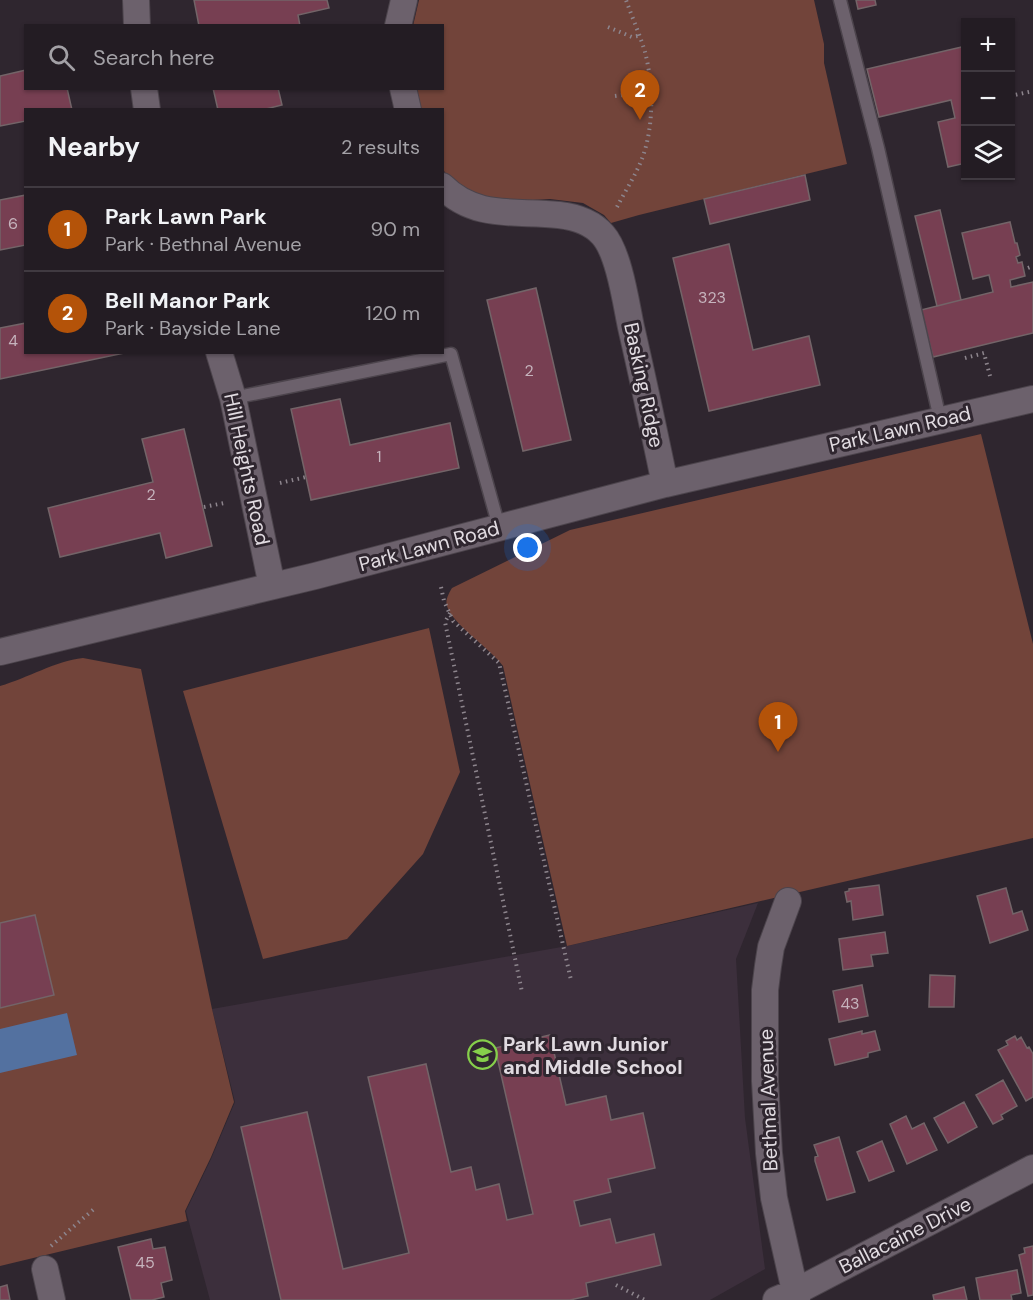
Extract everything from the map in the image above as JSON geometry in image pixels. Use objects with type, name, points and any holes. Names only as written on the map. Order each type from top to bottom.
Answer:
[{"type":"street","points":[[136,0],[137,24]]},
{"type":"street","points":[[399,24],[404,0]]},
{"type":"street","points":[[144,90],[147,108]]},
{"type":"street","points":[[403,90],[408,108]]},
{"type":"street","name":"Basking Ridge","points":[[444,188],[478,209],[502,213],[576,217],[590,223],[603,235],[608,243],[622,287],[665,484]]},
{"type":"street","name":"Hill Heights Road","points":[[220,354],[232,398],[272,586]]},
{"type":"street","name":"Park Lawn Road","points":[[0,652],[272,586],[665,484],[1033,399]]},
{"type":"street","name":"Bethnal Avenue","points":[[788,901],[775,935],[768,966],[765,990],[765,1081],[769,1153],[789,1297]]},
{"type":"street","name":"Ballacaine Drive","points":[[789,1297],[1033,1168]]},
{"type":"street","points":[[45,1269],[52,1300]]},
{"type":"lane","points":[[840,0],[878,148],[940,419]]},
{"type":"lane","points":[[232,398],[451,354],[499,527]]},
{"type":"path","points":[[617,207],[644,153],[649,130],[650,92],[644,50],[626,0]]},
{"type":"path","points":[[608,27],[632,36],[639,36]]},
{"type":"path","points":[[1015,95],[1033,91]]},
{"type":"path","points":[[615,96],[650,92]]},
{"type":"path","points":[[965,358],[984,353],[990,376]]},
{"type":"path","points":[[280,483],[306,477]]},
{"type":"path","points":[[204,507],[224,503]]},
{"type":"path","points":[[441,587],[444,601],[453,621],[499,663],[571,980]]},
{"type":"path","points":[[450,613],[445,622],[522,992]]},
{"type":"path","points":[[45,1269],[49,1248],[94,1209]]},
{"type":"path","points":[[616,1285],[645,1300]]},
{"type":"shaded area","points":[[419,0],[814,0],[824,44],[824,63],[847,164],[611,223],[604,215],[583,203],[550,199],[497,202],[452,185],[444,171],[444,108],[421,108],[416,90],[444,90],[444,24],[413,24]]},
{"type":"shaded area","points":[[981,434],[1033,644],[1033,838],[567,946],[503,666],[450,613],[447,601],[452,588],[570,530]]},
{"type":"shaded area","points":[[429,628],[460,772],[423,854],[347,939],[263,959],[183,691]]},
{"type":"shaded area","points":[[83,658],[141,669],[212,1009],[234,1102],[185,1211],[187,1221],[0,1266],[0,686],[62,663]]},
{"type":"shaded area","name":"Park Lawn Junior and Middle School","points":[[758,903],[736,959],[745,1118],[765,1269],[710,1300],[210,1300],[186,1211],[235,1102],[212,1009],[567,946]]},
{"type":"water","points":[[67,1013],[77,1055],[0,1073],[0,1029]]},
{"type":"building","points":[[194,0],[327,0],[329,8],[298,15],[300,24],[199,24]]},
{"type":"building","points":[[856,0],[875,0],[876,5],[858,9]]},
{"type":"building","points":[[961,47],[961,164],[948,167],[938,122],[955,118],[951,100],[879,117],[867,69]]},
{"type":"building","points":[[24,70],[24,90],[67,90],[72,108],[24,108],[24,121],[0,126],[0,76]]},
{"type":"building","points":[[213,90],[278,90],[282,105],[270,108],[218,108]]},
{"type":"building","points":[[805,175],[810,200],[710,224],[704,199]]},
{"type":"building","points":[[24,195],[24,245],[0,250],[0,200]]},
{"type":"building","points":[[940,210],[961,300],[937,306],[915,216]]},
{"type":"building","points":[[1010,222],[1020,255],[1016,257],[1018,263],[1022,262],[1025,276],[1010,280],[1011,287],[1033,282],[1033,333],[933,357],[921,310],[993,292],[989,275],[973,279],[962,233]]},
{"type":"building","points":[[729,244],[753,350],[809,336],[820,385],[709,411],[673,258]]},
{"type":"building","points":[[536,288],[571,440],[523,451],[487,300]]},
{"type":"building","points":[[24,323],[24,354],[119,354],[0,379],[0,328]]},
{"type":"building","points":[[340,399],[350,445],[450,423],[459,468],[311,500],[291,409]]},
{"type":"building","points":[[184,429],[212,546],[166,558],[160,533],[60,557],[48,508],[153,482],[142,439]]},
{"type":"building","points":[[879,885],[883,915],[853,920],[851,901],[847,902],[845,892],[849,889]]},
{"type":"building","points":[[1006,888],[1013,914],[1022,911],[1028,930],[990,943],[977,896]]},
{"type":"building","points":[[35,915],[54,995],[0,1008],[0,923]]},
{"type":"building","points":[[885,932],[888,953],[871,955],[873,966],[843,970],[839,939]]},
{"type":"building","points":[[930,975],[955,976],[954,1007],[929,1007]]},
{"type":"building","points":[[862,985],[868,1016],[839,1022],[833,991]]},
{"type":"building","points":[[862,1031],[862,1034],[875,1031],[880,1050],[868,1053],[868,1057],[835,1065],[829,1039]]},
{"type":"building","points":[[550,1035],[566,1105],[606,1096],[611,1120],[643,1113],[655,1168],[608,1179],[611,1192],[574,1201],[580,1226],[610,1219],[616,1243],[654,1234],[661,1265],[586,1283],[588,1296],[570,1300],[281,1300],[241,1127],[307,1112],[343,1269],[409,1253],[368,1077],[426,1064],[451,1172],[471,1167],[476,1190],[499,1184],[507,1220],[533,1214],[495,1048]]},
{"type":"building","points":[[1015,1036],[1017,1040],[1021,1037],[1033,1054],[1033,1097],[1026,1101],[998,1050],[1008,1045],[1006,1041]]},
{"type":"building","points":[[1003,1080],[1017,1106],[1001,1115],[1003,1119],[993,1124],[976,1095]]},
{"type":"building","points":[[964,1102],[977,1127],[948,1143],[934,1118]]},
{"type":"building","points":[[906,1116],[912,1129],[924,1123],[937,1150],[907,1164],[890,1124]]},
{"type":"building","points":[[839,1137],[855,1192],[827,1200],[815,1161],[815,1157],[818,1156],[814,1145]]},
{"type":"building","points":[[882,1141],[894,1171],[869,1181],[857,1152]]},
{"type":"building","points":[[151,1239],[153,1249],[165,1247],[172,1280],[161,1283],[164,1297],[152,1300],[131,1300],[118,1247]]},
{"type":"building","points":[[1033,1246],[1033,1295],[1028,1296],[1019,1255],[1025,1253],[1024,1248]]},
{"type":"building","points":[[1017,1270],[1021,1293],[1011,1295],[1012,1300],[980,1300],[976,1278]]},
{"type":"building","points":[[7,1285],[10,1300],[0,1300],[0,1287]]},
{"type":"building","points":[[964,1287],[967,1300],[934,1300],[933,1295]]},
{"type":"place","name":"Bell Manor Park","points":[[640,120]]},
{"type":"place","name":"Park Lawn Park","points":[[778,752]]},
{"type":"place","name":"Park Lawn Junior and Middle School","points":[[482,1055]]}]
